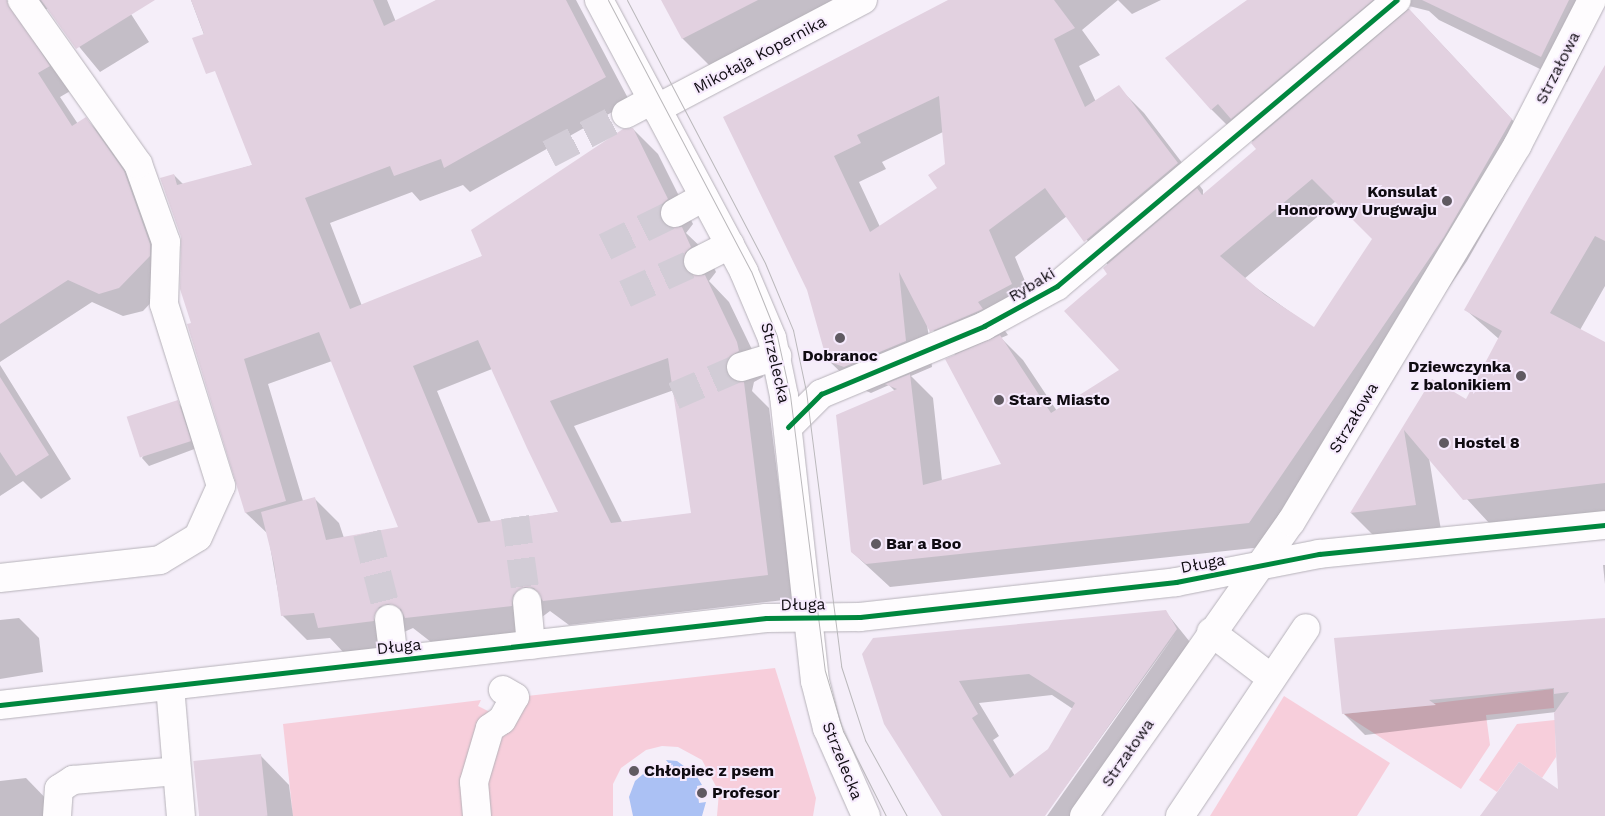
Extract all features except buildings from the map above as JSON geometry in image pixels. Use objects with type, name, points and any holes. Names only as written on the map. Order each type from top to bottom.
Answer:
[{"type":"street","points":[[0,578],[160,560],[198,537],[221,486],[164,304],[166,242],[138,164],[22,0]]},
{"type":"street","name":"Strzelecka","points":[[599,0],[730,245],[760,305],[777,356],[788,427],[815,681],[828,728],[866,816]]},
{"type":"street","name":"Mikołaja Kopernika","points":[[626,114],[654,104],[863,0]]},
{"type":"street","name":"Rybaki","points":[[788,427],[822,394],[984,326],[1057,286],[1397,0]]},
{"type":"street","name":"Strzałowa","points":[[1084,816],[1256,567],[1291,522],[1518,146],[1592,0]]},
{"type":"street","points":[[675,213],[704,197]]},
{"type":"street","points":[[698,261],[730,245]]},
{"type":"street","points":[[742,367],[777,356]]},
{"type":"street","name":"Długa","points":[[0,705],[531,645],[809,618],[860,617],[1166,583],[1319,554],[1605,525]]},
{"type":"street","points":[[527,602],[531,645]]},
{"type":"street","points":[[389,619],[394,660]]},
{"type":"street","points":[[1180,816],[1270,677],[1306,628]]},
{"type":"street","points":[[1211,632],[1270,677]]},
{"type":"street","points":[[477,816],[474,782],[490,728],[502,720],[516,697],[503,690],[498,649]]},
{"type":"street","points":[[170,686],[181,816]]},
{"type":"street","points":[[56,816],[59,789],[73,780],[177,771]]},
{"type":"shaded area","points":[[775,668],[816,798],[813,816],[717,816],[719,792],[702,760],[678,747],[662,746],[646,750],[621,768],[613,784],[613,816],[293,816],[283,724],[481,700],[478,706],[494,714],[527,696]]},
{"type":"shaded area","points":[[1553,689],[1554,708],[1486,715],[1490,745],[1461,789],[1344,714]]},
{"type":"shaded area","points":[[1284,696],[1390,763],[1357,816],[1210,816]]},
{"type":"shaded area","points":[[1555,720],[1556,757],[1542,778],[1519,762],[1497,792],[1479,780],[1517,724]]},
{"type":"water","points":[[666,760],[677,761],[696,775],[702,785],[697,786],[699,803],[706,802],[702,816],[633,816],[629,797],[635,781],[649,769],[658,776],[671,766]]},
{"type":"tunnel","points":[[549,154],[626,114]]},
{"type":"tunnel","points":[[605,247],[675,213]]},
{"type":"tunnel","points":[[625,294],[698,261]]},
{"type":"tunnel","points":[[674,396],[741,367]]},
{"type":"tunnel","points":[[515,517],[527,602]]},
{"type":"tunnel","points":[[367,533],[389,619]]},
{"type":"tram line","points":[[608,0],[751,271],[777,336],[790,395],[825,671],[843,731],[886,816]]},
{"type":"tram line","points":[[627,0],[765,263],[793,330],[806,391],[841,666],[865,740],[907,816]]},
{"type":"cycle path","points":[[788,427],[821,394],[984,326],[1057,286],[1397,0]]},
{"type":"cycle path","points":[[0,705],[766,618],[860,617],[1176,582],[1319,554],[1605,525]]},
{"type":"place","name":"Konsulat Honorowy Urugwaju","points":[[1447,201]]},
{"type":"place","name":"Dobranoc","points":[[840,338]]},
{"type":"place","name":"Dziewczynka z balonikiem","points":[[1521,376]]},
{"type":"place","name":"Stare Miasto","points":[[999,400]]},
{"type":"place","name":"Hostel 8","points":[[1444,443]]},
{"type":"place","name":"Bar a Boo","points":[[876,544]]},
{"type":"place","name":"Chłopiec z psem","points":[[634,771]]},
{"type":"place","name":"Profesor","points":[[702,793]]}]
